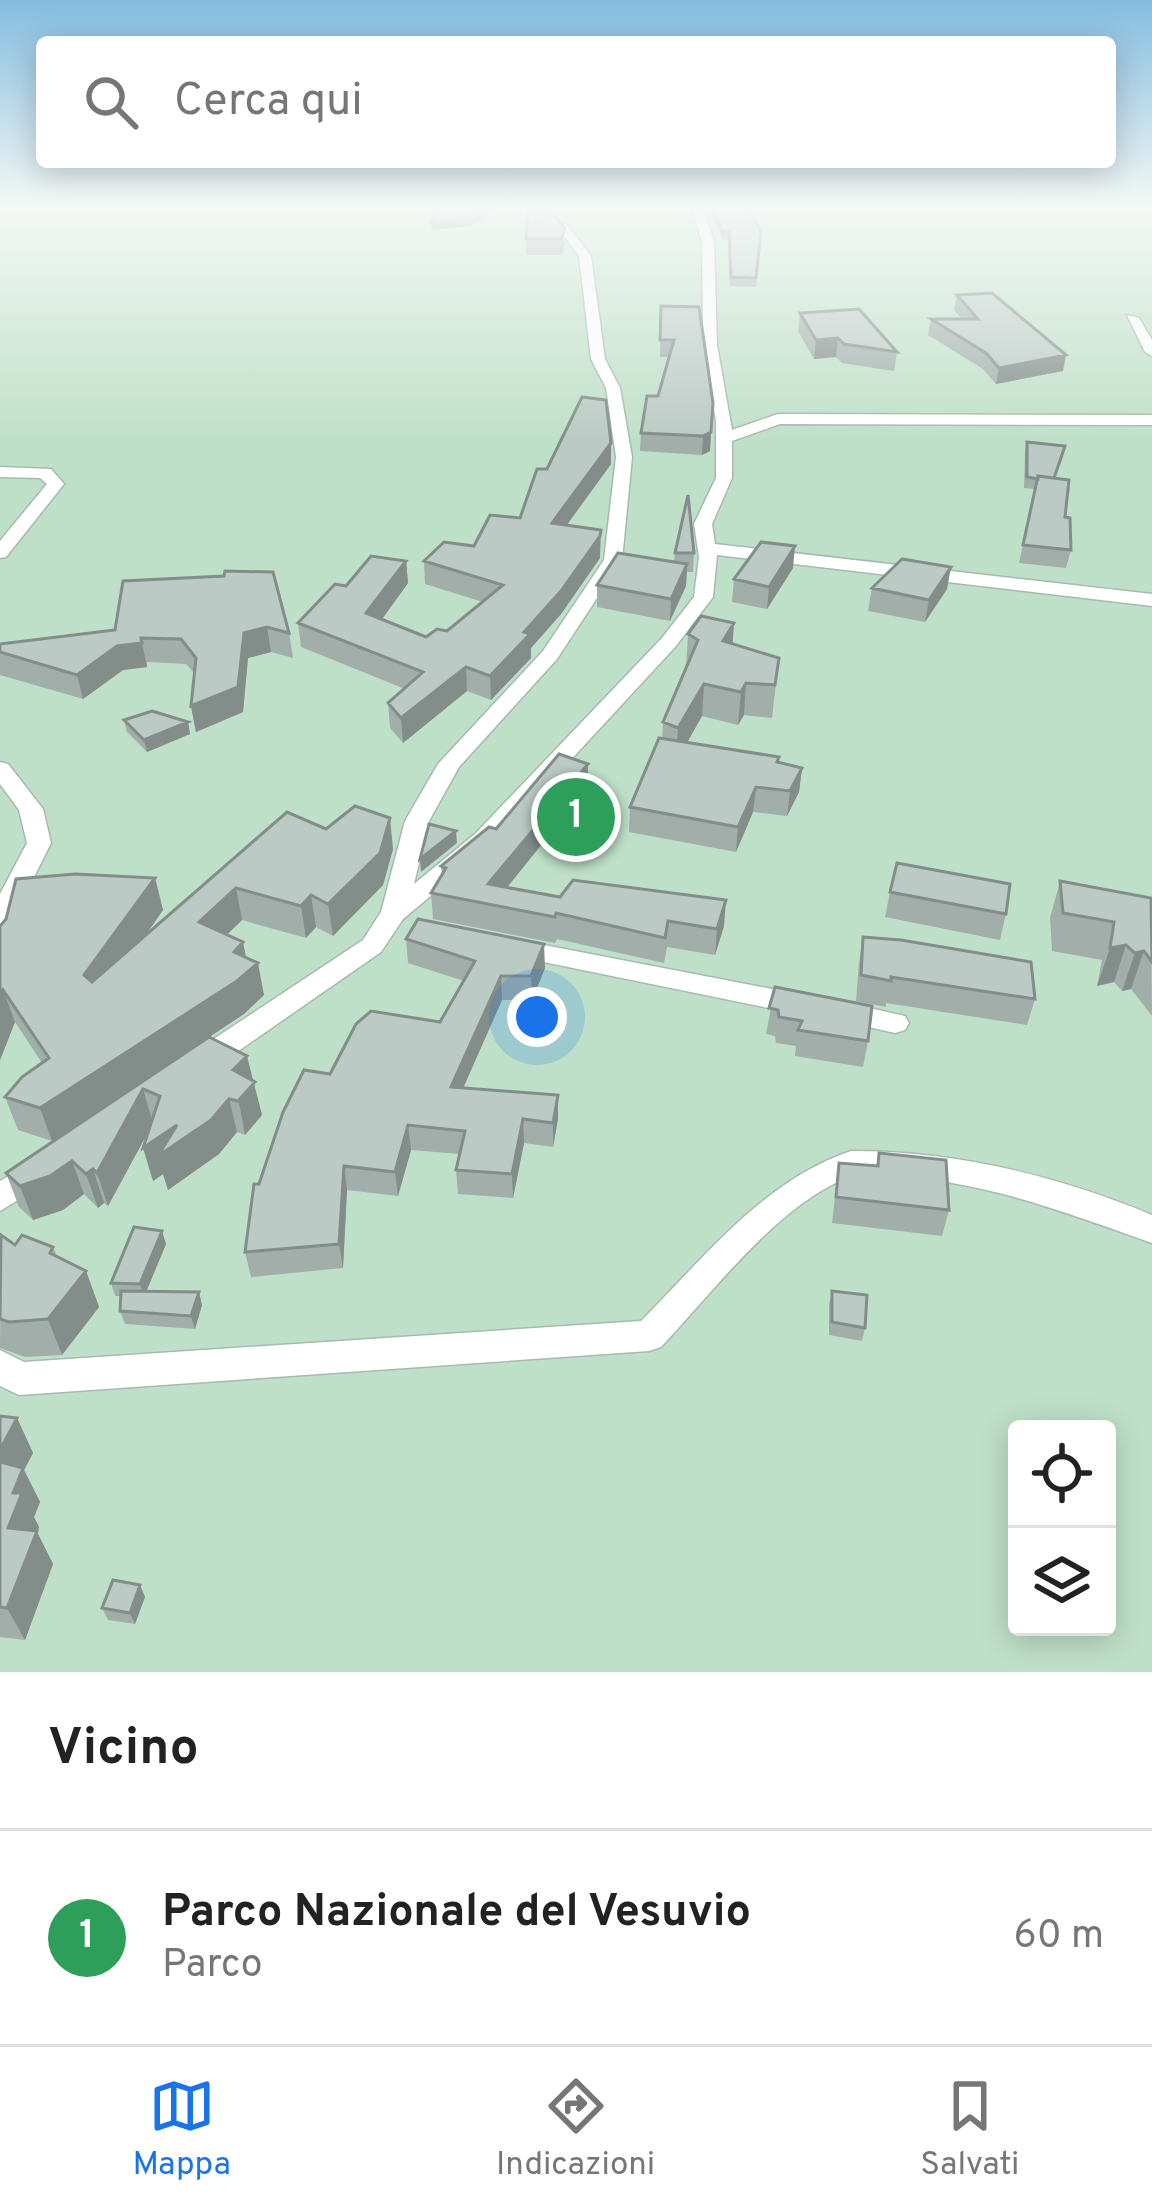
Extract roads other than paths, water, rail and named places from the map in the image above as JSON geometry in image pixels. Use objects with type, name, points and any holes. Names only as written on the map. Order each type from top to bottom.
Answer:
[{"type":"street","points":[[398,921],[417,821],[449,764],[550,656],[614,560],[623,458],[613,388],[598,359],[590,284]]},
{"type":"street","points":[[176,1078],[371,946],[484,839],[669,642],[704,597],[704,524],[724,478],[708,284]]},
{"type":"street","points":[[1132,318],[1152,352]]},
{"type":"street","points":[[724,439],[766,422],[807,418],[1152,420]]},
{"type":"street","points":[[0,472],[45,472],[56,484],[0,553]]},
{"type":"street","points":[[707,548],[1152,600]]},
{"type":"street","points":[[0,769],[32,809],[39,843],[8,903],[0,950]]},
{"type":"street","points":[[480,941],[895,1022]]},
{"type":"street","points":[[0,1366],[19,1379],[649,1336],[798,1189],[834,1167],[851,1163],[996,1178],[1085,1200],[1152,1228]]},
{"type":"street","points":[[0,1198],[50,1164]]},
{"type":"place","name":"Parco Nazionale del Vesuvio","points":[[576,817]]}]
